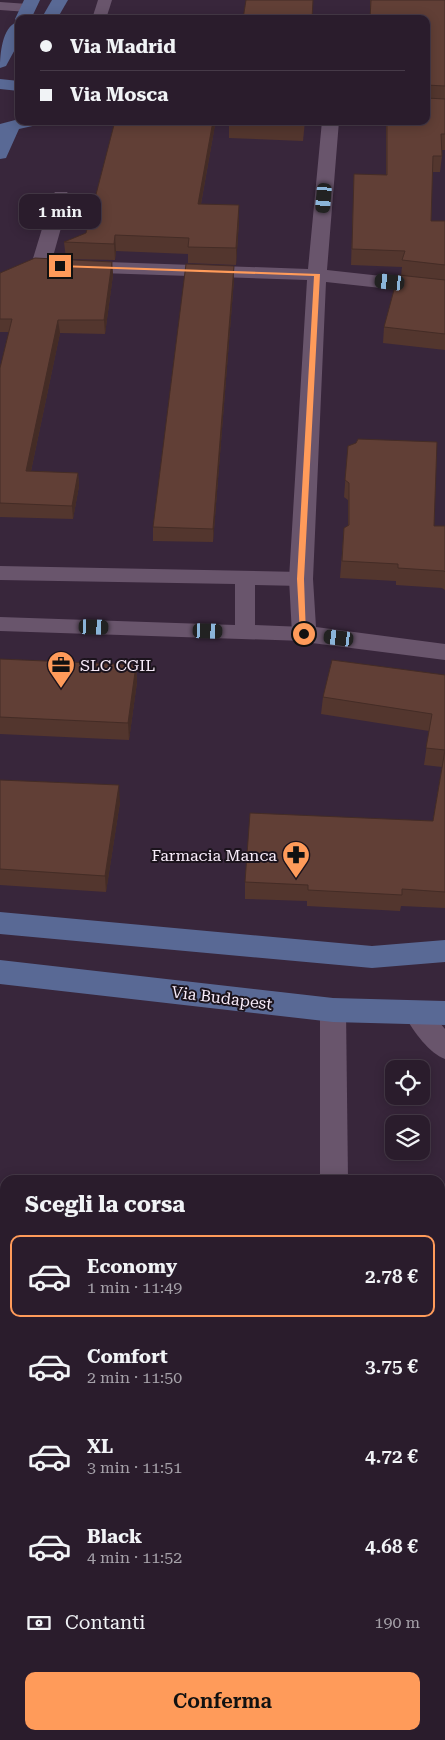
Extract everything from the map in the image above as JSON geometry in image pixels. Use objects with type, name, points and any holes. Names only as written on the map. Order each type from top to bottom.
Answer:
[{"type":"main road","points":[[51,15],[60,0]]},
{"type":"main road","points":[[0,63],[15,34]]},
{"type":"main road","points":[[0,84],[15,86]]},
{"type":"main road","points":[[0,154],[5,128]]},
{"type":"main road","points":[[0,923],[372,957],[445,951]]},
{"type":"main road","name":"Via Budapest","points":[[0,972],[333,1010],[445,1013]]},
{"type":"street","points":[[331,125],[317,274],[301,579],[304,634],[445,652]]},
{"type":"street","points":[[61,196],[41,265],[317,274],[445,289]]},
{"type":"lane","points":[[101,15],[105,0]]},
{"type":"lane","points":[[0,6],[28,9]]},
{"type":"lane","points":[[0,573],[301,579]]},
{"type":"lane","points":[[245,578],[245,632]]},
{"type":"lane","points":[[0,624],[304,634]]},
{"type":"lane","points":[[333,1010],[334,1175]]},
{"type":"lane","points":[[416,1012],[445,1048]]},
{"type":"building","points":[[246,0],[313,0],[312,15],[244,15]]},
{"type":"building","points":[[371,0],[445,0],[445,86],[430,85],[430,15],[370,15]]},
{"type":"building","points":[[430,98],[445,99],[445,134],[441,134],[442,156],[433,156],[431,221],[445,221],[445,265],[402,260],[405,251],[352,249],[354,174],[387,175],[387,125],[430,125]]},
{"type":"building","points":[[114,125],[212,125],[198,204],[239,205],[236,248],[188,247],[189,238],[115,235],[114,244],[64,242],[86,233]]},
{"type":"building","points":[[35,258],[112,262],[104,320],[58,320],[26,471],[78,473],[72,506],[0,503],[0,368],[12,319],[0,319],[0,273]]},
{"type":"building","points":[[186,264],[234,266],[213,529],[153,527]]},
{"type":"building","points":[[398,275],[445,280],[445,334],[384,327]]},
{"type":"building","points":[[358,439],[437,442],[434,526],[445,526],[445,572],[398,568],[398,564],[342,561],[344,528],[349,525],[349,483],[345,480],[348,446],[356,443]]},
{"type":"building","points":[[0,659],[136,665],[128,723],[0,717]]},
{"type":"building","points":[[332,660],[445,675],[445,750],[426,748],[432,714],[323,697]]},
{"type":"building","points":[[445,750],[445,892],[402,889],[402,895],[308,890],[308,885],[245,882],[250,813],[433,821]]},
{"type":"building","points":[[0,780],[119,785],[105,876],[0,869]]},
{"type":"place","name":"SLC CGIL","points":[[61,689]]},
{"type":"place","name":"Farmacia Manca","points":[[296,879]]},
{"type":"route","points":[[60,266],[317,274],[301,579],[304,634]]}]
